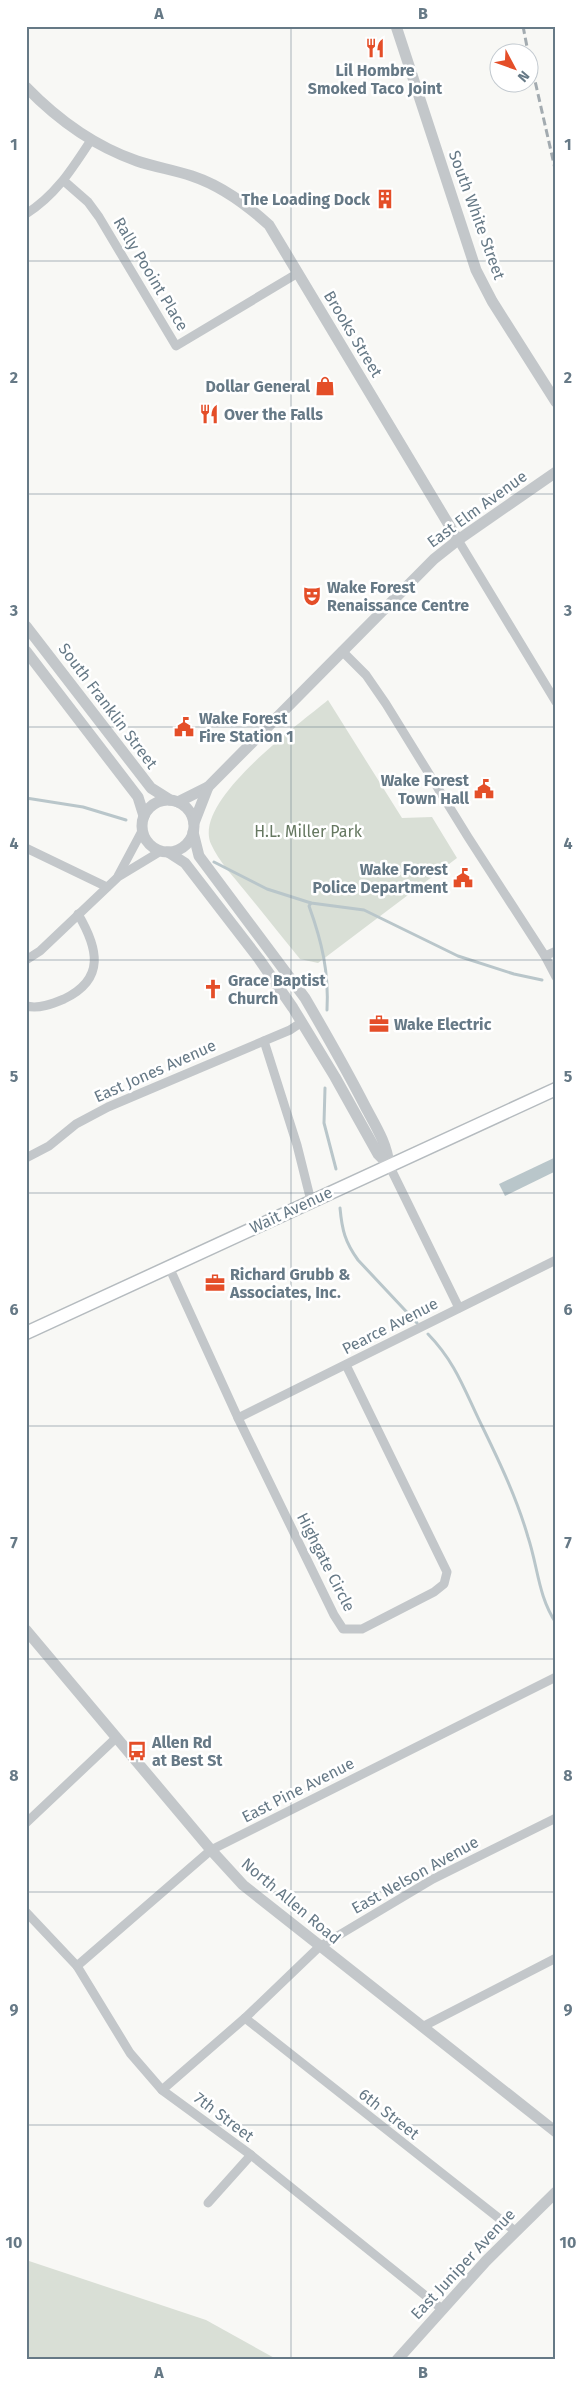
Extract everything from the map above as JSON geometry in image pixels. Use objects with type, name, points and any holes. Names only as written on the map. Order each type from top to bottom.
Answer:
[{"type":"main road","name":"Wait Avenue","points":[[26,1333],[556,1089]]},
{"type":"street","name":"South White Street","points":[[396,26],[476,270],[492,301],[556,402]]},
{"type":"street","name":"Brooks Street","points":[[26,87],[69,125],[91,140],[137,161],[194,177],[222,189],[247,205],[269,225],[556,702]]},
{"type":"street","points":[[26,214],[40,205],[64,181],[91,140]]},
{"type":"street","name":"Rally Pooint Place","points":[[64,181],[88,202],[103,221],[176,346],[298,273]]},
{"type":"street","name":"East Elm Avenue","points":[[174,801],[208,787],[434,559],[458,540],[556,472]]},
{"type":"street","name":"South Franklin Street","points":[[26,626],[151,788],[174,801]]},
{"type":"street","points":[[342,650],[366,675],[386,704],[545,956],[556,977]]},
{"type":"street","name":"South Franklin Street","points":[[26,651],[138,797],[144,816]]},
{"type":"street","name":"East Elm Avenue","points":[[194,827],[208,787]]},
{"type":"street","points":[[118,877],[142,831],[144,816],[153,804],[174,801],[192,814],[198,856],[312,1010],[347,1071],[388,1150],[389,1166]]},
{"type":"street","points":[[26,960],[40,951],[118,877],[165,851],[183,847],[194,827]]},
{"type":"street","points":[[142,831],[149,844],[185,863],[258,959],[302,1022],[378,1154],[389,1166],[459,1308]]},
{"type":"street","points":[[26,848],[107,887]]},
{"type":"street","points":[[26,1006],[34,1008],[61,1000],[83,988],[91,976],[95,962],[95,947],[78,914]]},
{"type":"street","points":[[545,956],[556,951]]},
{"type":"street","name":"East Jones Avenue","points":[[26,1158],[49,1146],[76,1124],[108,1107],[290,1030],[302,1022]]},
{"type":"street","points":[[264,1041],[297,1145],[311,1201]]},
{"type":"street","name":"Pearce Avenue","points":[[238,1418],[556,1260]]},
{"type":"street","name":"Highgate Circle","points":[[170,1268],[238,1418],[334,1615],[343,1629],[362,1629],[434,1592],[444,1584],[447,1572],[346,1366]]},
{"type":"street","name":"North Allen Road","points":[[28,1636],[211,1850],[257,1898],[556,2132]]},
{"type":"street","name":"East Pine Avenue","points":[[76,1966],[211,1850],[556,1677]]},
{"type":"street","points":[[26,1823],[116,1738]]},
{"type":"street","name":"East Nelson Avenue","points":[[162,2090],[245,2018],[319,1947],[433,1879],[556,1818]]},
{"type":"street","name":"7th Street","points":[[26,1912],[76,1966],[130,2054],[162,2090],[251,2156],[442,2308]]},
{"type":"street","points":[[422,2027],[556,1958]]},
{"type":"street","name":"6th Street","points":[[245,2018],[515,2231]]},
{"type":"street","points":[[208,2203],[251,2156]]},
{"type":"street","name":"East Juniper Avenue","points":[[397,2360],[442,2308],[515,2231],[556,2192]]},
{"type":"green space","name":"H.L. Miller Park","points":[[328,700],[402,818],[432,817],[457,858],[318,963],[300,959],[226,869],[211,844],[209,826],[217,807],[232,786],[251,765]]},
{"type":"green space","points":[[26,2260],[206,2320],[278,2360],[26,2360]]},
{"type":"shaded area","points":[[556,1157],[556,1171],[505,1196],[499,1184]]},
{"type":"waterway","points":[[26,798],[83,807],[126,820]]},
{"type":"waterway","points":[[214,862],[267,889],[311,903],[364,910],[458,956],[514,974],[542,980]]},
{"type":"waterway","points":[[311,903],[309,906],[318,932],[326,970],[327,1010]]},
{"type":"waterway","points":[[325,1088],[324,1123],[336,1169]]},
{"type":"waterway","points":[[340,1208],[345,1236],[358,1260],[417,1323]]},
{"type":"waterway","points":[[428,1334],[453,1367],[502,1468],[524,1523],[545,1602],[556,1623]]},
{"type":"railway","points":[[523,26],[526,42]]},
{"type":"railway","points":[[538,92],[556,173]]},
{"type":"place","name":"Lil Hombre Smoked Taco Joint","points":[[375,48]]},
{"type":"place","name":"The Loading Dock","points":[[385,199]]},
{"type":"place","name":"Dollar General","points":[[325,386]]},
{"type":"place","name":"Over the Falls","points":[[209,414]]},
{"type":"place","name":"Wake Forest Renaissance Centre","points":[[312,596]]},
{"type":"place","name":"Wake Forest Fire Station 1","points":[[184,727]]},
{"type":"place","name":"Wake Forest Town Hall","points":[[484,789]]},
{"type":"place","name":"Wake Forest Police Department","points":[[463,878]]},
{"type":"place","name":"Grace Baptist Church","points":[[213,989]]},
{"type":"place","name":"Wake Electric","points":[[379,1024]]},
{"type":"place","name":"Richard Grubb & Associates, Inc.","points":[[215,1283]]},
{"type":"place","name":"Allen Rd at Best St","points":[[137,1751]]}]
